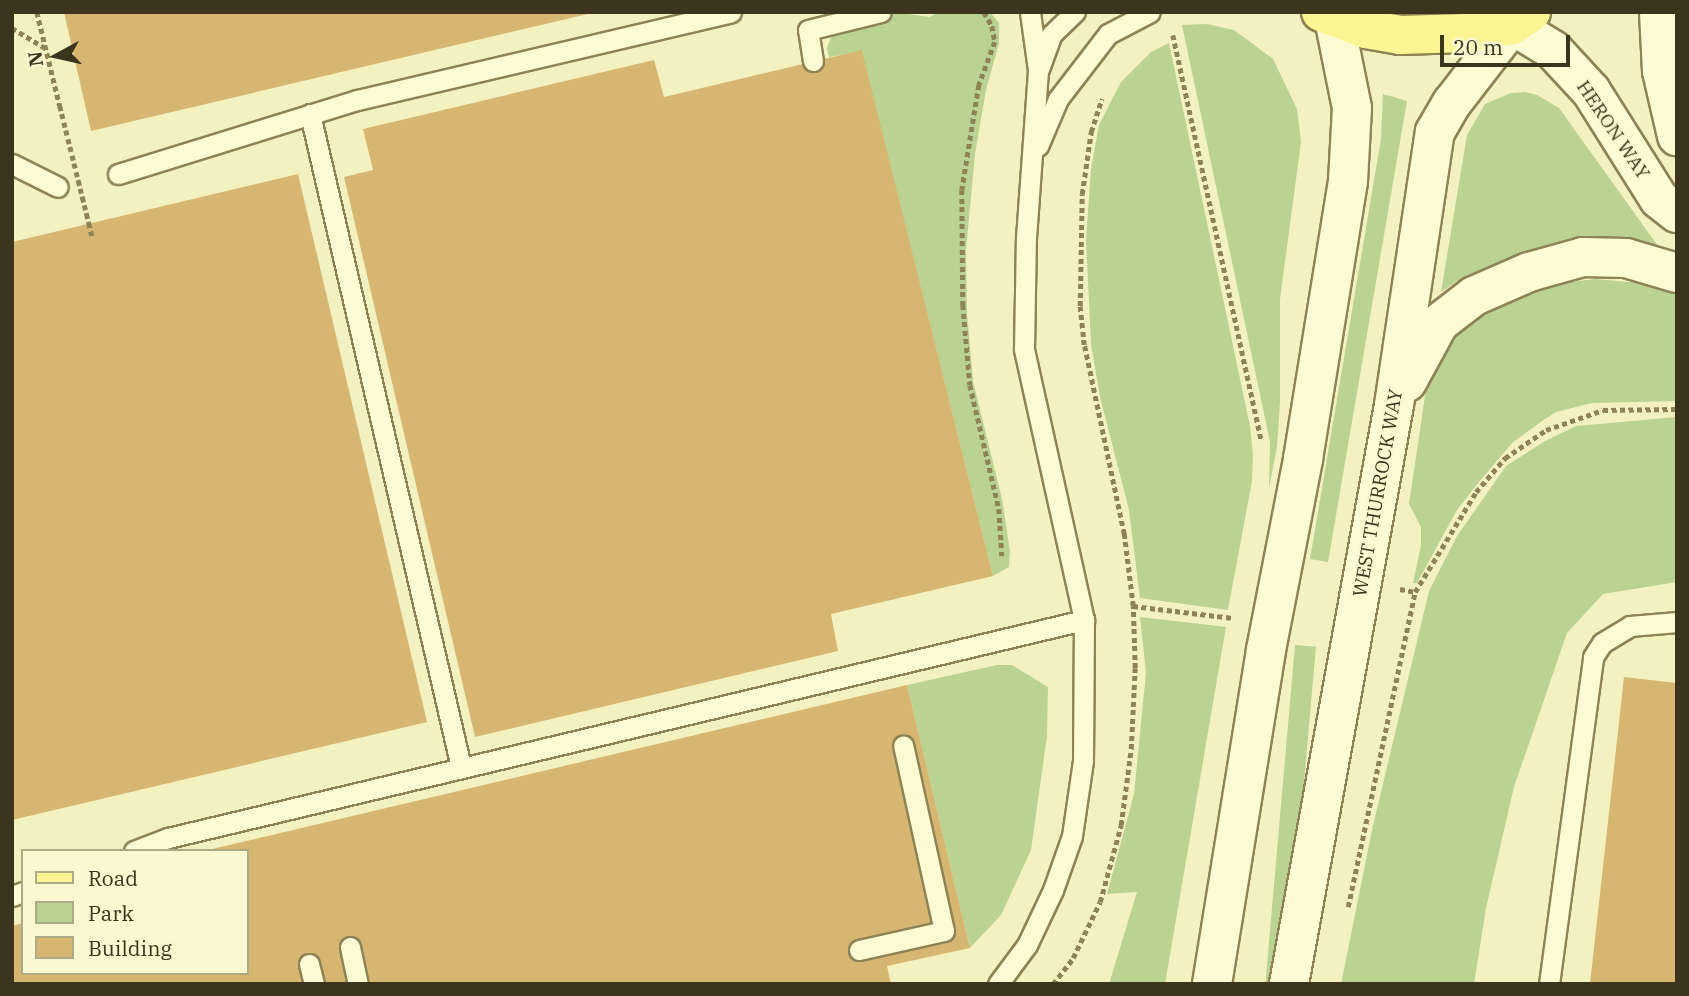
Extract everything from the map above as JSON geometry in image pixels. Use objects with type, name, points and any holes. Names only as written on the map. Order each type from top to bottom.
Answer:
[{"type":"main road","points":[[1659,12],[1662,71],[1677,136]]},
{"type":"main road","points":[[1328,16],[1366,29],[1400,35],[1465,33],[1522,18]]},
{"type":"main road","points":[[1212,984],[1266,650],[1303,459],[1348,181],[1352,108],[1328,16]]},
{"type":"main road","name":"HERON WAY","points":[[1522,18],[1591,91],[1659,200],[1677,213]]},
{"type":"main road","name":"WEST THURROCK WAY","points":[[1289,984],[1394,405],[1435,132],[1452,103],[1522,18]]},
{"type":"main road","points":[[1394,405],[1439,323],[1474,296],[1529,272],[1583,257],[1626,258],[1677,273]]},
{"type":"lane","points":[[118,174],[357,100],[731,12]]},
{"type":"lane","points":[[813,61],[807,30],[881,12]]},
{"type":"lane","points":[[1030,12],[1052,34]]},
{"type":"lane","points":[[998,984],[1027,945],[1053,890],[1072,836],[1083,761],[1084,620],[1024,349],[1030,167],[1038,69],[1030,12]]},
{"type":"lane","points":[[1038,69],[1052,34],[1075,12]]},
{"type":"lane","points":[[1030,167],[1058,99],[1091,55],[1108,34],[1150,12]]},
{"type":"lane","points":[[310,114],[461,767]]},
{"type":"lane","points":[[12,164],[58,187]]},
{"type":"lane","points":[[139,849],[168,838],[1084,620]]},
{"type":"lane","points":[[1549,984],[1592,657],[1602,643],[1630,626],[1677,622]]},
{"type":"lane","points":[[859,950],[944,931],[903,745]]},
{"type":"lane","points":[[350,947],[358,984]]},
{"type":"path","points":[[37,12],[92,236]]},
{"type":"path","points":[[984,12],[992,26],[995,42],[979,85],[962,190],[964,305],[970,385],[999,509],[1002,556]]},
{"type":"path","points":[[1171,23],[1264,450]]},
{"type":"path","points":[[12,29],[46,48]]},
{"type":"path","points":[[1163,38],[1173,33]]},
{"type":"path","points":[[1053,984],[1073,958],[1100,902],[1121,825],[1131,749],[1135,668],[1131,594],[1124,534],[1084,345],[1080,306],[1082,194],[1091,132],[1098,106],[1105,94]]},
{"type":"path","points":[[1346,919],[1415,592]]},
{"type":"green space","points":[[894,12],[930,17],[938,12],[990,12],[999,23],[999,43],[986,90],[975,154],[966,250],[967,312],[973,381],[1002,499],[1010,551],[1009,567],[993,576],[862,51],[829,57],[827,48],[834,29]]},
{"type":"green space","points":[[1207,24],[1234,30],[1273,59],[1297,109],[1301,142],[1280,299],[1280,402],[1277,447],[1269,488],[1270,442],[1182,25]]},
{"type":"green space","points":[[1169,43],[1250,426],[1252,481],[1228,610],[1140,598],[1129,510],[1100,397],[1091,344],[1086,240],[1091,169],[1099,125],[1121,82],[1151,52]]},
{"type":"green space","points":[[1511,93],[1537,95],[1559,108],[1658,246],[1655,249],[1499,264],[1457,281],[1441,292],[1467,135],[1485,104]]},
{"type":"green space","points":[[1383,94],[1407,101],[1328,562],[1310,559],[1381,139]]},
{"type":"green space","points":[[1595,279],[1640,283],[1677,293],[1677,401],[1592,403],[1556,412],[1545,419],[1513,442],[1479,482],[1457,510],[1417,583],[1413,583],[1421,545],[1421,527],[1409,504],[1428,376],[1435,361],[1457,332],[1482,311],[1519,293],[1555,284]]},
{"type":"green space","points":[[1677,417],[1677,582],[1603,594],[1567,633],[1514,787],[1486,908],[1474,984],[1341,984],[1372,830],[1429,591],[1457,536],[1506,466],[1545,441],[1576,426]]},
{"type":"green space","points":[[1140,617],[1226,627],[1165,984],[1109,984],[1137,892],[1107,894],[1134,794],[1146,673]]},
{"type":"green space","points":[[1295,645],[1316,647],[1286,984],[1265,984]]},
{"type":"green space","points":[[997,665],[1012,665],[1048,687],[1047,736],[1031,850],[1001,915],[970,948],[907,685]]},
{"type":"building","points":[[64,12],[592,12],[592,13],[91,131]]},
{"type":"building","points":[[862,50],[993,576],[831,614],[838,651],[475,737],[344,177],[373,170],[363,129],[654,60],[664,97]]},
{"type":"building","points":[[298,174],[427,722],[12,820],[12,242]]},
{"type":"building","points":[[1624,677],[1677,683],[1677,984],[1590,984]]},
{"type":"building","points":[[907,685],[970,948],[887,966],[891,984],[12,984],[12,926],[21,924],[21,975],[248,975],[248,849],[212,849]]}]
